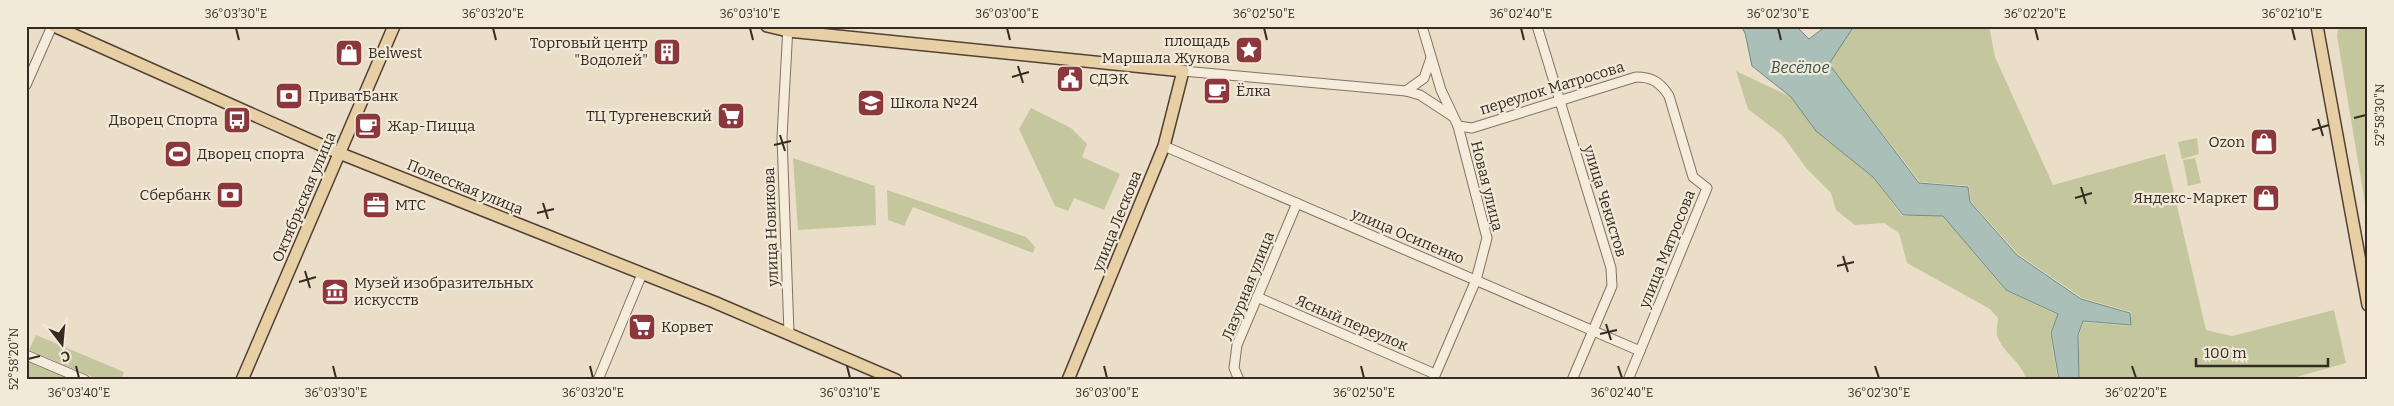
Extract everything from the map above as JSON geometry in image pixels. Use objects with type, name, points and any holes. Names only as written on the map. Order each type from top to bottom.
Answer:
[{"type":"main road","name":"Полесская улица","points":[[53,26],[339,153],[789,333],[896,380]]},
{"type":"main road","name":"Октябрьская улица","points":[[242,380],[394,26]]},
{"type":"main road","points":[[767,26],[1183,71]]},
{"type":"main road","points":[[2316,26],[2368,305]]},
{"type":"main road","name":"улица Лескова","points":[[1068,380],[1164,146],[1183,71]]},
{"type":"street","points":[[26,85],[53,26]]},
{"type":"street","name":"Новая улица","points":[[1422,26],[1452,116],[1458,126],[1487,238],[1476,280],[1434,377]]},
{"type":"street","name":"улица Чекистов","points":[[1538,26],[1611,268],[1612,286],[1572,380]]},
{"type":"street","name":"улица Новикова","points":[[788,28],[782,137],[789,333]]},
{"type":"street","points":[[1406,91],[1424,78],[1431,57]]},
{"type":"street","points":[[1183,71],[1406,91],[1420,94],[1452,116]]},
{"type":"street","name":"переулок Матросова","points":[[1458,126],[1472,128],[1636,76],[1654,80]]},
{"type":"street","name":"улица Матросова","points":[[1628,380],[1707,188],[1694,177],[1669,96],[1662,86],[1654,80]]},
{"type":"street","name":"улица Осипенко","points":[[1164,146],[1640,351]]},
{"type":"street","name":"Лазурная улица","points":[[1239,380],[1234,368],[1234,356],[1297,203]]},
{"type":"street","points":[[598,380],[642,274]]},
{"type":"street","name":"Ясный переулок","points":[[1257,297],[1434,377]]},
{"type":"street","points":[[26,355],[85,380]]},
{"type":"green space","points":[[1854,26],[1989,26],[1995,57],[2053,185],[2165,154],[2206,330],[2232,336],[2334,310],[2346,363],[2286,380],[2079,380],[2079,335],[2083,322],[2131,326],[2131,312],[2082,298],[2018,254],[1971,202],[1969,186],[1920,182],[1829,64]]},
{"type":"green space","points":[[2346,26],[2368,26],[2368,221],[2337,36],[2338,30]]},
{"type":"green space","points":[[1736,71],[1791,97],[1816,131],[1873,177],[1902,216],[1943,216],[2005,290],[2058,315],[2050,333],[2058,380],[2026,380],[2021,368],[2003,347],[1997,335],[1998,318],[1990,309],[1907,263],[1899,233],[1884,223],[1855,225],[1836,210],[1831,193],[1807,169],[1783,136],[1748,109]]},
{"type":"green space","points":[[1031,108],[1071,128],[1087,144],[1082,157],[1120,174],[1104,210],[1074,198],[1068,211],[1055,206],[1019,129]]},
{"type":"green space","points":[[2197,138],[2199,154],[2182,159],[2178,142]]},
{"type":"green space","points":[[793,158],[875,186],[876,225],[798,230]]},
{"type":"green space","points":[[2195,158],[2201,183],[2188,186],[2183,160]]},
{"type":"green space","points":[[887,190],[1026,237],[1035,247],[1033,253],[913,207],[904,226],[888,220]]},
{"type":"green space","points":[[36,335],[124,372],[121,380],[100,380],[29,350]]},
{"type":"green space","points":[[26,361],[72,380],[26,379]]},
{"type":"water","name":"Весёлое","points":[[1741,26],[1796,26],[1809,39],[1826,26],[1854,26],[1829,64],[1919,183],[1968,187],[1970,202],[2017,255],[2081,299],[2130,313],[2131,325],[2083,321],[2078,335],[2079,380],[2059,380],[2051,333],[2058,314],[2006,290],[1943,216],[1903,215],[1873,177],[1816,131],[1791,97],[1752,66],[1745,33]]},
{"type":"place","name":"площадь Маршала Жукова","points":[[1249,50]]},
{"type":"place","name":"Торговый центр \"Водолей\"","points":[[667,52]]},
{"type":"place","name":"Belwest","points":[[349,53]]},
{"type":"place","name":"СДЭК","points":[[1070,79]]},
{"type":"place","name":"Ёлка","points":[[1217,91]]},
{"type":"place","name":"ПриватБанк","points":[[289,96]]},
{"type":"place","name":"Школа №24","points":[[871,103]]},
{"type":"place","name":"ТЦ Тургеневский","points":[[731,116]]},
{"type":"place","name":"Дворец Спорта","points":[[237,120]]},
{"type":"place","name":"Жар-Пицца","points":[[368,126]]},
{"type":"place","name":"Ozon","points":[[2264,142]]},
{"type":"place","name":"Дворец спорта","points":[[178,154]]},
{"type":"place","name":"Сбербанк","points":[[230,195]]},
{"type":"place","name":"Яндекс-Маркет","points":[[2266,198]]},
{"type":"place","name":"МТС","points":[[376,205]]},
{"type":"place","name":"Музей изобразительных искусств","points":[[335,292]]},
{"type":"place","name":"Корвет","points":[[642,327]]}]
